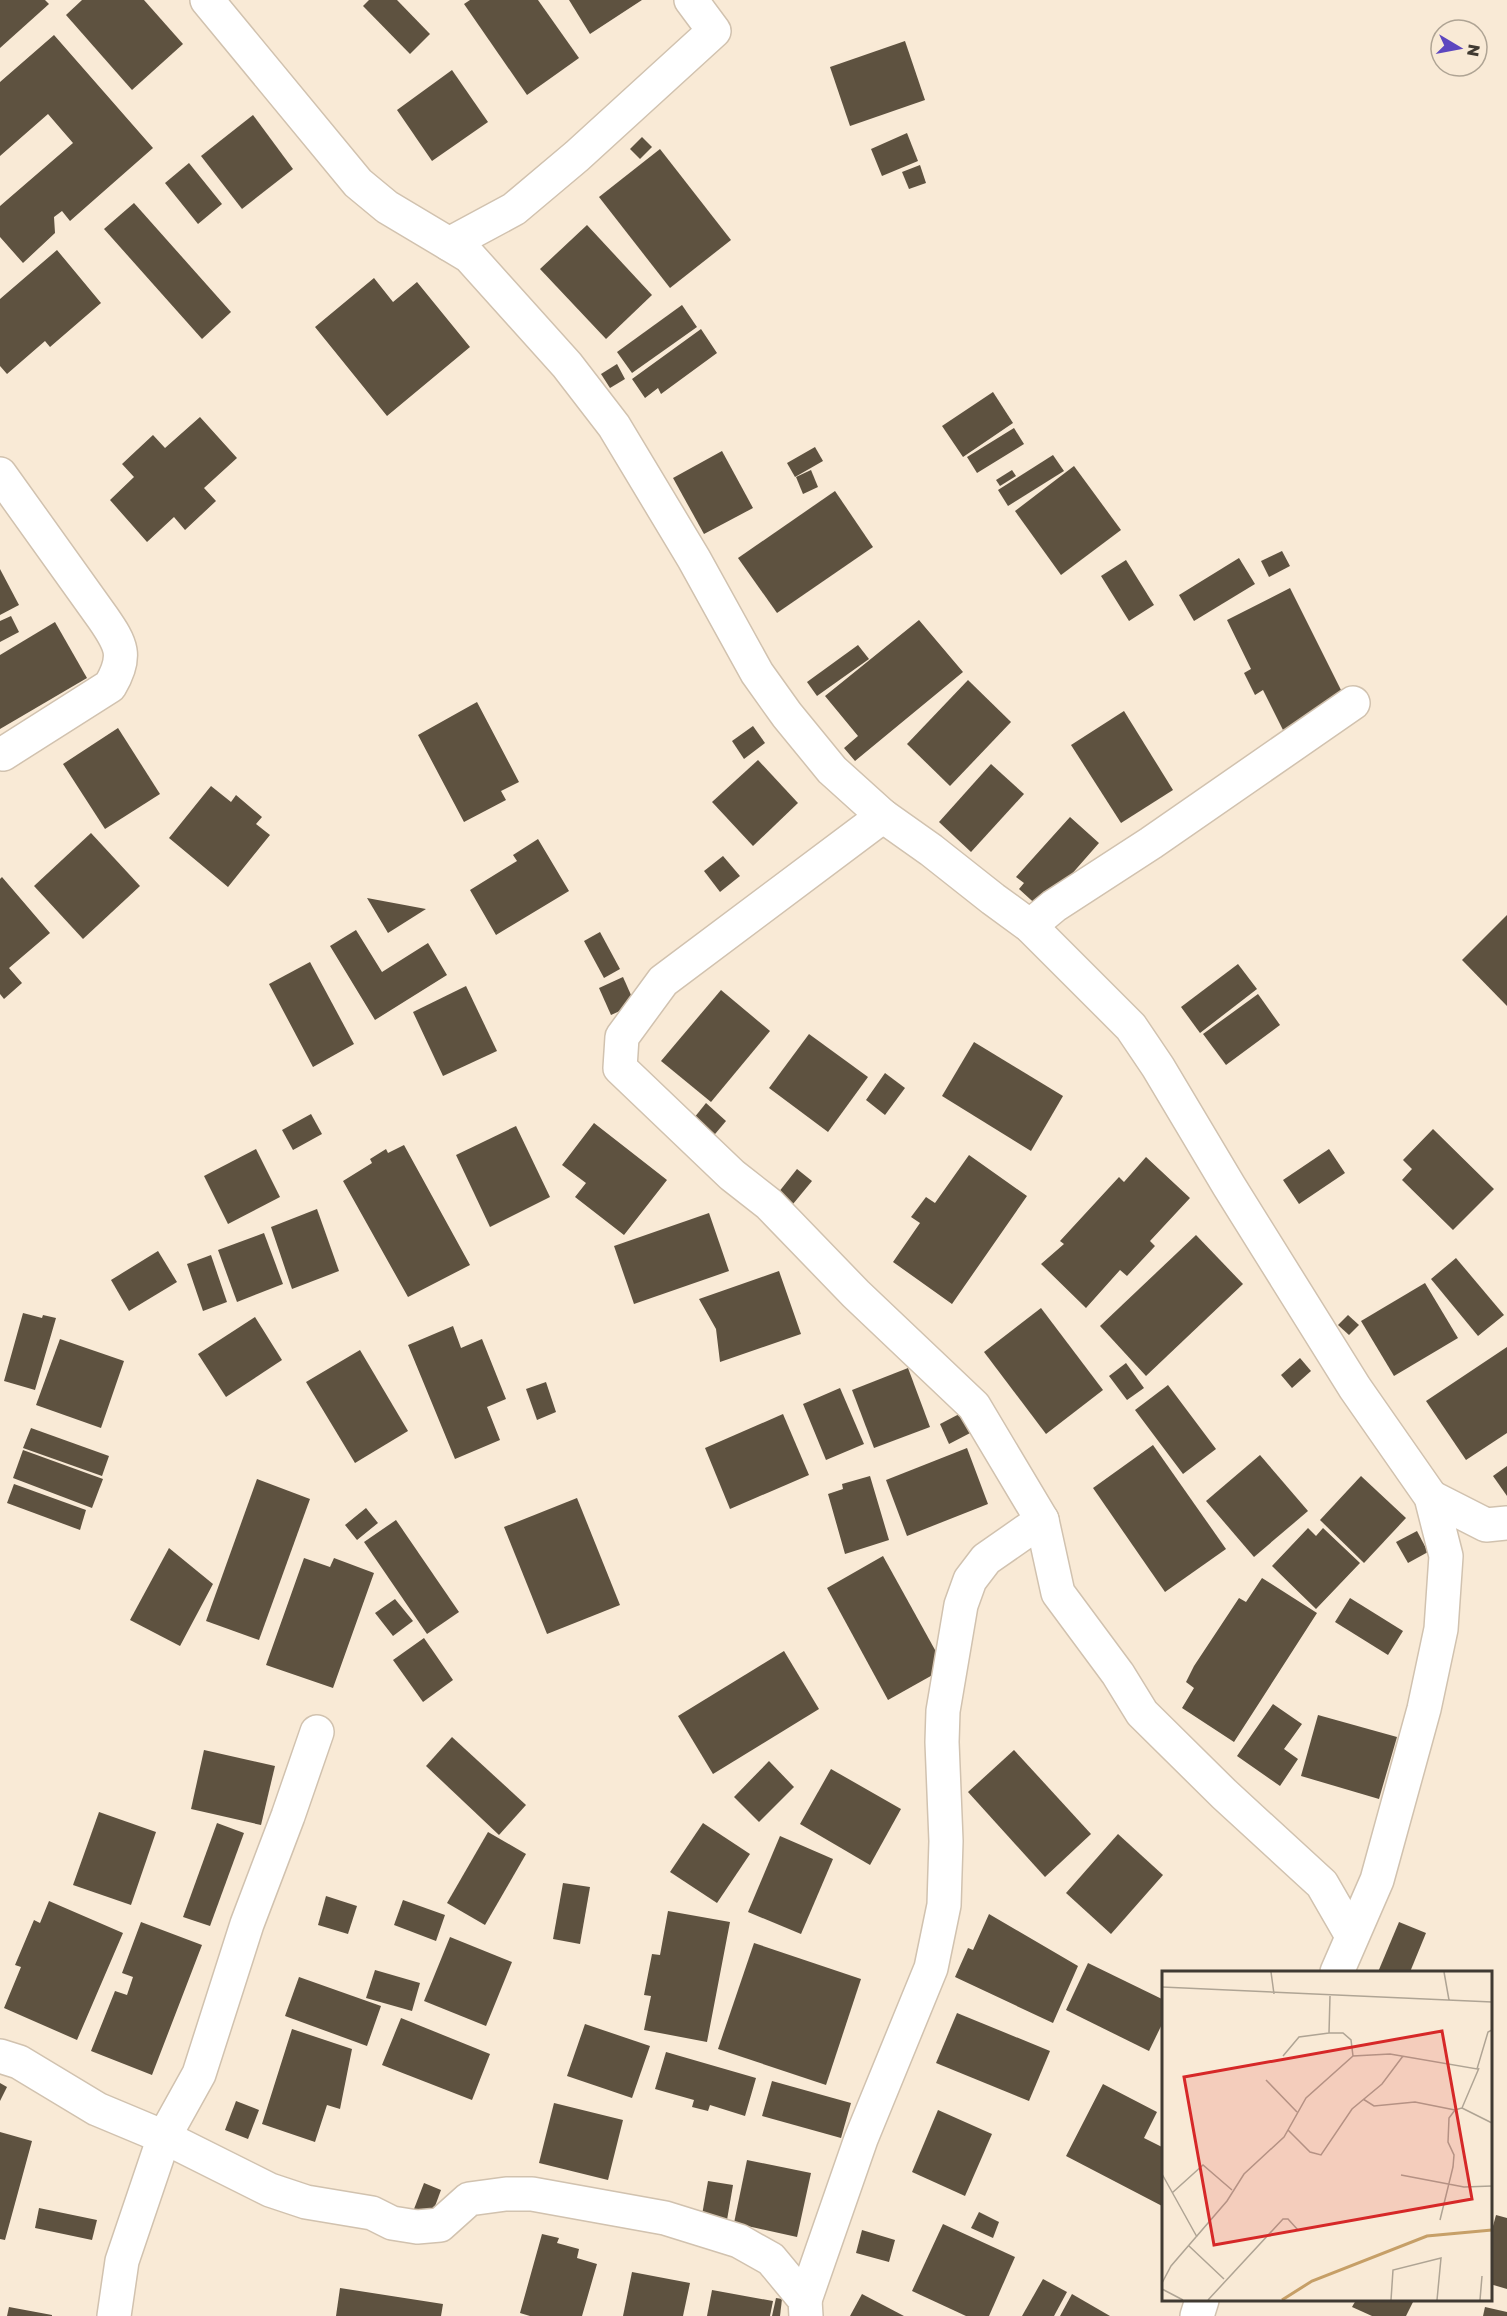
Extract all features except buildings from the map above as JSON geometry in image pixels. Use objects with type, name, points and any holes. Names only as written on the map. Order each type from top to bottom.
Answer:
[{"type":"street","points":[[207,0],[358,183],[387,207],[469,256],[567,365],[614,426],[694,559],[757,673],[787,715],[832,770],[883,816],[1030,926],[1131,1027],[1158,1067],[1355,1388],[1431,1497],[1446,1556],[1441,1629],[1424,1709],[1377,1880],[1337,1971]]},
{"type":"street","points":[[449,244],[514,208],[577,156],[714,31],[691,0]]},
{"type":"street","points":[[0,474],[110,627],[118,643],[122,660],[119,671],[110,686],[3,754]]},
{"type":"street","points":[[1030,926],[1063,900],[1151,843],[1353,703]]},
{"type":"street","points":[[883,816],[663,981],[622,1037],[620,1068],[732,1175],[769,1204],[855,1294],[974,1406],[1042,1520],[1058,1593],[1118,1674],[1142,1713],[1224,1794],[1322,1884],[1352,1936]]},
{"type":"street","points":[[1431,1497],[1486,1525],[1507,1523]]},
{"type":"street","points":[[805,2308],[861,2139],[931,1968],[944,1905],[946,1841],[943,1711],[961,1605],[970,1580],[986,1559],[1042,1520]]},
{"type":"street","points":[[114,2316],[122,2261],[164,2137],[199,2074],[247,1924],[317,1732]]},
{"type":"street","points":[[0,2056],[19,2062],[97,2109],[164,2137],[270,2190],[306,2202],[372,2213],[392,2223],[417,2227],[440,2225],[469,2199],[506,2194],[532,2194],[664,2218],[739,2241],[771,2259],[805,2308]]},
{"type":"street","points":[[1197,2316],[1202,2301]]}]
